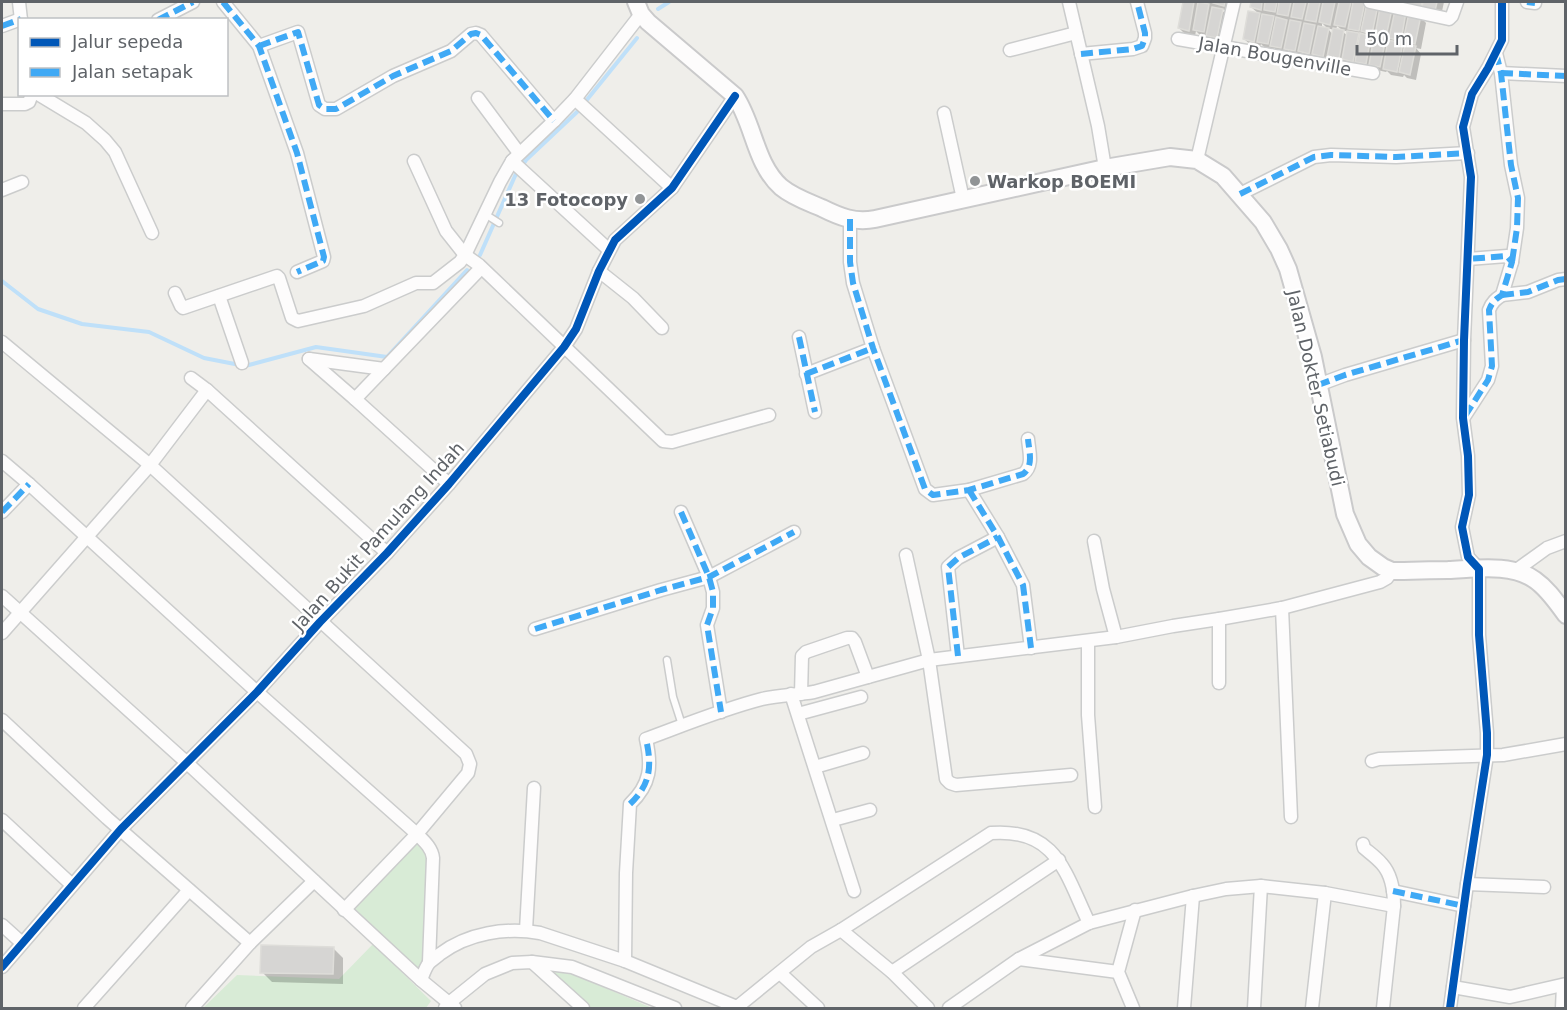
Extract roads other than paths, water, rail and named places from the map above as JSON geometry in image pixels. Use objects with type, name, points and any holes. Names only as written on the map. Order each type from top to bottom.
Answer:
[{"type":"main road","name":"Jalan Dokter Setiabudi","points":[[639,8],[648,22],[735,96],[743,108],[765,167],[782,188],[797,197],[850,219],[862,221],[1105,168],[1170,158],[1197,160],[1223,176],[1268,230],[1288,269],[1306,330],[1345,514],[1358,544],[1369,557],[1392,571]]},
{"type":"main road","points":[[1392,571],[1479,569],[1515,571],[1539,583],[1566,615]]},
{"type":"street","points":[[19,2],[21,18]]},
{"type":"street","points":[[162,18],[193,2]]},
{"type":"street","points":[[223,2],[259,46],[301,165],[324,257],[323,261],[297,272]]},
{"type":"street","points":[[1069,2],[1098,126],[1105,168]]},
{"type":"street","points":[[1081,54],[1133,49],[1142,46],[1145,33],[1137,2]]},
{"type":"street","points":[[1197,160],[1234,2]]},
{"type":"street","points":[[1370,2],[1450,18],[1457,2]]},
{"type":"street","points":[[1450,1008],[1487,755],[1479,635],[1479,569],[1468,557],[1462,527],[1469,495],[1468,456],[1463,418],[1471,177],[1463,127],[1472,94],[1502,40],[1502,2]]},
{"type":"street","points":[[175,293],[183,308],[277,276],[292,318],[298,321],[364,306],[416,284],[433,283],[460,262],[465,255],[487,215],[500,182],[516,160],[554,122],[581,103],[639,8]]},
{"type":"street","points":[[2,26],[18,20]]},
{"type":"street","points":[[259,46],[298,32],[319,105],[326,109],[336,109],[393,76],[451,51],[471,34],[476,33],[482,35],[554,122]]},
{"type":"street","points":[[1010,50],[1076,33]]},
{"type":"street","name":"Jalan Bougenville","points":[[1178,39],[1373,73]]},
{"type":"street","points":[[1496,53],[1501,73],[1511,165],[1518,198],[1517,228],[1512,262],[1502,295]]},
{"type":"street","points":[[1501,73],[1566,76]]},
{"type":"street","points":[[2,104],[25,104],[29,102],[31,96]]},
{"type":"street","points":[[41,96],[86,123],[115,152],[152,233]]},
{"type":"street","name":"Jalan Bukit Pamulang Indah","points":[[2,967],[121,829],[257,692],[449,484],[564,347],[576,329],[599,271],[615,240],[672,188],[735,96]]},
{"type":"street","points":[[478,98],[516,160],[609,250]]},
{"type":"street","points":[[581,103],[672,188]]},
{"type":"street","points":[[944,113],[963,199]]},
{"type":"street","points":[[1240,194],[1314,157],[1331,155],[1396,157],[1468,153]]},
{"type":"street","points":[[414,161],[446,231],[465,255],[482,268],[663,441],[672,442],[769,416]]},
{"type":"street","points":[[2,190],[21,182]]},
{"type":"street","points":[[850,219],[851,274],[873,348],[925,489],[933,495],[969,490],[1023,474],[1028,470],[1030,464],[1028,439]]},
{"type":"street","points":[[1467,259],[1507,256],[1512,262]]},
{"type":"street","points":[[355,399],[482,268]]},
{"type":"street","points":[[599,271],[633,298],[662,328]]},
{"type":"street","points":[[1463,418],[1488,380],[1492,366],[1489,310],[1492,303],[1502,295],[1528,292],[1566,279]]},
{"type":"street","points":[[219,296],[242,363]]},
{"type":"street","points":[[799,337],[814,412]]},
{"type":"street","points":[[1318,385],[1464,340]]},
{"type":"street","points":[[2,342],[150,465],[466,754],[470,764],[468,773],[417,834],[344,910]]},
{"type":"street","points":[[806,374],[873,348]]},
{"type":"street","points":[[384,369],[309,359],[449,484]]},
{"type":"street","points":[[191,378],[387,553]]},
{"type":"street","points":[[2,633],[150,465],[207,390]]},
{"type":"street","points":[[2,461],[429,847],[433,853],[429,963]]},
{"type":"street","points":[[2,512],[29,484]]},
{"type":"street","points":[[969,490],[998,537],[1023,585],[1031,648]]},
{"type":"street","points":[[681,512],[709,577],[713,592],[714,602],[707,625],[721,712]]},
{"type":"street","points":[[535,630],[709,577],[794,532]]},
{"type":"street","points":[[958,656],[948,567],[958,558],[998,537]]},
{"type":"street","points":[[1095,541],[1103,590],[1116,637]]},
{"type":"street","points":[[1515,571],[1547,548],[1566,541]]},
{"type":"street","points":[[906,555],[929,660],[946,779],[956,785],[1071,775]]},
{"type":"street","points":[[625,961],[626,873],[630,804],[637,797],[650,772],[649,753],[645,739],[763,699],[796,694],[929,660],[1116,637],[1282,608],[1380,582],[1392,571]]},
{"type":"street","points":[[2,596],[186,762],[450,1007],[485,974],[512,963],[532,962],[572,967],[675,1008]]},
{"type":"street","points":[[1282,608],[1291,817]]},
{"type":"street","points":[[1218,619],[1219,683]]},
{"type":"street","points":[[854,891],[798,714],[796,694],[802,656],[806,652],[847,638],[852,638],[855,642],[868,676]]},
{"type":"street","points":[[1088,641],[1088,715],[1095,807]]},
{"type":"street","points":[[798,714],[861,697]]},
{"type":"street","points":[[2,720],[250,943]]},
{"type":"street","points":[[1372,761],[1503,755],[1566,744]]},
{"type":"street","points":[[815,767],[863,753]]},
{"type":"street","points":[[526,930],[534,788]]},
{"type":"street","points":[[833,820],[870,810]]},
{"type":"street","points":[[2,820],[72,885]]},
{"type":"street","points":[[420,980],[429,963],[445,950],[470,938],[504,931],[526,930],[625,961],[737,1008],[811,947],[991,833],[1021,834],[1036,839],[1047,848],[1059,860],[1089,923]]},
{"type":"street","points":[[1363,844],[1364,848],[1388,872],[1393,891],[1394,906],[1383,1008]]},
{"type":"street","points":[[892,972],[1059,860]]},
{"type":"street","points":[[192,1008],[250,943],[314,881]]},
{"type":"street","points":[[1467,884],[1544,888]]},
{"type":"street","points":[[949,1008],[1019,959],[1089,923],[1193,896],[1226,889],[1261,886],[1325,893],[1394,906]]},
{"type":"street","points":[[1254,1008],[1261,886]]},
{"type":"street","points":[[84,1008],[189,890]]},
{"type":"street","points":[[1393,891],[1464,906]]},
{"type":"street","points":[[1312,1008],[1325,893]]},
{"type":"street","points":[[1184,1008],[1193,896]]},
{"type":"street","points":[[1133,1008],[1118,972],[1135,910]]},
{"type":"street","points":[[2,925],[22,944]]},
{"type":"street","points":[[840,930],[892,972],[928,1008]]},
{"type":"street","points":[[1019,959],[1118,972]]},
{"type":"street","points":[[532,962],[583,1008]]},
{"type":"street","points":[[780,973],[819,1008]]},
{"type":"street","points":[[1453,987],[1509,1003],[1564,985],[1562,1008]]},
{"type":"lane","points":[[487,215],[498,222]]},
{"type":"lane","points":[[667,660],[673,697],[682,726]]},
{"type":"waterway","points":[[658,9],[669,2]]},
{"type":"waterway","points":[[480,255],[515,176],[526,160],[577,112],[637,38]]},
{"type":"waterway","points":[[2,281],[38,309],[82,324],[149,332],[204,358],[245,366],[316,347],[387,357],[467,270]]},
{"type":"place","name":"Warkop BOEMI","points":[[975,181]]},
{"type":"place","name":"13 Fotocopy","points":[[640,199]]}]
